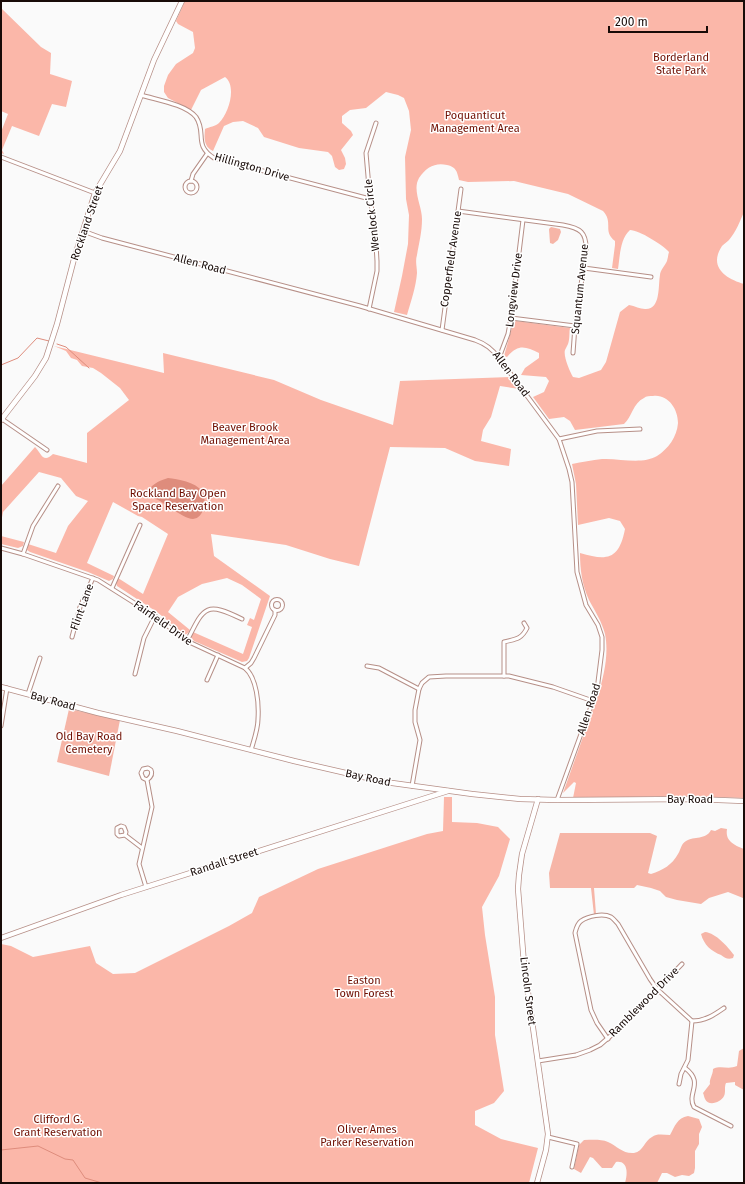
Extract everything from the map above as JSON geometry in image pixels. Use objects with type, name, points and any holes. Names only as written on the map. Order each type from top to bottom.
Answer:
[{"type":"street","name":"Rockland Street","points":[[2,419],[36,376],[46,358],[53,338],[74,259],[95,193],[120,150],[154,60],[182,1]]},
{"type":"street","name":"Hillington Drive","points":[[141,95],[182,107],[190,112],[198,122],[202,146],[207,154],[214,158],[370,199]]},
{"type":"street","name":"Wenlock Circle","points":[[369,309],[377,271],[377,261],[366,153],[376,123]]},
{"type":"street","points":[[191,181],[197,186],[195,191],[192,193],[187,192],[185,188],[186,183],[191,181],[193,174],[207,154]]},
{"type":"street","points":[[1,157],[95,193]]},
{"type":"street","name":"Copperfield Avenue","points":[[442,330],[460,189]]},
{"type":"street","name":"Squantum Avenue","points":[[458,211],[563,225],[575,227],[580,230],[586,242],[573,353]]},
{"type":"street","name":"Longview Drive","points":[[499,358],[508,334],[511,318],[523,220]]},
{"type":"street","name":"Allen Road","points":[[83,231],[102,238],[369,309],[442,330],[485,344],[491,348],[558,439],[563,449],[572,482],[577,572],[586,604],[598,625],[602,638],[599,683],[557,800]]},
{"type":"street","points":[[584,268],[651,277]]},
{"type":"street","points":[[511,318],[575,326]]},
{"type":"street","points":[[2,419],[47,450]]},
{"type":"street","points":[[558,439],[597,431],[627,428],[640,429]]},
{"type":"street","points":[[23,554],[33,526],[58,486]]},
{"type":"street","points":[[112,588],[140,525]]},
{"type":"street","name":"Fairfield Drive","points":[[1,548],[93,578],[112,588],[155,616],[187,641],[245,668]]},
{"type":"street","name":"Flint Lane","points":[[72,637],[80,607],[93,578]]},
{"type":"street","points":[[187,641],[199,618],[207,610],[212,608],[219,609],[242,619]]},
{"type":"street","points":[[251,750],[258,724],[258,712],[255,683],[245,668],[254,658],[275,615],[275,610]]},
{"type":"street","points":[[135,674],[144,638],[155,616]]},
{"type":"street","points":[[504,676],[504,642],[515,640],[524,635],[527,628],[524,624]]},
{"type":"street","points":[[207,680],[218,655]]},
{"type":"street","points":[[28,694],[40,658]]},
{"type":"street","points":[[367,666],[379,668],[418,689]]},
{"type":"street","points":[[412,786],[420,740],[415,722],[415,710],[418,689],[425,680],[434,676],[504,676],[521,678],[593,701]]},
{"type":"street","name":"Bay Road","points":[[1,687],[98,713],[361,777],[412,786],[487,796],[557,800],[744,800]]},
{"type":"street","points":[[1,726],[7,688]]},
{"type":"street","points":[[146,887],[139,864],[152,807],[148,780]]},
{"type":"street","name":"Randall Street","points":[[1,938],[146,887],[449,791]]},
{"type":"street","name":"Lincoln Street","points":[[537,1183],[548,1137],[524,964],[518,889],[522,854],[538,799]]},
{"type":"street","points":[[125,835],[142,848]]},
{"type":"street","points":[[608,1039],[597,1023],[591,1010],[575,933],[580,922],[596,916],[605,915],[612,918],[618,924],[657,989],[692,1021],[706,1019],[724,1008]]},
{"type":"street","name":"Ramblewood Drive","points":[[538,1061],[576,1055],[600,1046],[622,1026],[682,964]]},
{"type":"street","points":[[679,1084],[681,1074],[688,1060],[692,1021]]},
{"type":"street","points":[[685,1068],[694,1078],[692,1102],[694,1107],[730,1126]]},
{"type":"street","points":[[548,1137],[577,1144],[572,1167]]},
{"type":"green space","points":[[185,1],[744,1],[744,212],[734,234],[722,246],[718,253],[717,260],[718,266],[725,275],[744,284],[744,798],[684,796],[573,798],[576,783],[574,782],[563,793],[598,695],[604,673],[606,657],[604,630],[589,600],[583,583],[580,553],[598,557],[610,556],[619,547],[625,529],[620,521],[609,518],[578,525],[576,484],[572,464],[602,459],[637,461],[651,459],[665,450],[674,438],[678,418],[674,408],[668,400],[658,396],[648,396],[637,403],[624,424],[575,430],[570,421],[564,417],[549,419],[533,397],[544,392],[549,381],[546,377],[521,375],[525,368],[539,358],[539,353],[526,348],[518,348],[507,357],[504,356],[513,324],[516,321],[570,328],[569,342],[565,350],[565,356],[573,377],[579,378],[601,370],[606,362],[620,312],[629,305],[643,309],[654,306],[659,291],[660,273],[667,261],[669,252],[651,238],[639,232],[630,230],[622,243],[618,269],[612,268],[615,241],[609,234],[608,219],[603,211],[568,194],[514,181],[468,182],[459,180],[457,172],[454,168],[439,164],[428,168],[419,178],[417,183],[417,193],[422,214],[422,224],[416,260],[417,273],[407,315],[394,312],[408,244],[409,215],[406,199],[405,157],[411,130],[409,111],[404,98],[386,92],[366,108],[350,110],[342,116],[342,123],[351,131],[353,135],[341,150],[346,164],[344,169],[339,170],[335,167],[332,156],[328,152],[299,148],[264,137],[258,128],[243,121],[233,122],[224,126],[213,151],[206,145],[205,129],[218,124],[226,113],[231,93],[229,81],[225,77],[201,90],[191,110],[168,98],[164,92],[164,86],[168,75],[176,64],[193,53],[195,48],[193,32],[178,24],[176,21]]},
{"type":"green space","points":[[1,8],[41,47],[51,53],[50,74],[72,81],[66,107],[52,104],[39,136],[12,126],[2,150],[4,154],[1,153],[1,132],[8,114],[1,111]]},
{"type":"green space","points":[[551,227],[560,229],[561,232],[558,240],[553,244],[550,243],[549,229]]},
{"type":"green space","points":[[54,346],[164,373],[163,353],[274,380],[321,400],[393,425],[400,381],[510,377],[519,389],[500,386],[491,417],[483,430],[481,441],[511,449],[509,466],[475,461],[445,448],[390,447],[359,566],[330,559],[286,545],[211,534],[214,556],[270,596],[249,658],[247,661],[242,662],[194,641],[191,637],[193,632],[243,654],[252,627],[247,625],[250,618],[254,620],[261,599],[242,585],[227,578],[202,584],[178,597],[168,612],[190,630],[185,635],[157,612],[117,586],[116,583],[118,578],[143,594],[168,534],[142,517],[113,502],[87,563],[114,576],[113,579],[109,581],[27,550],[28,544],[56,553],[68,526],[88,501],[76,496],[61,478],[39,472],[3,512],[1,523],[1,486],[35,447],[44,458],[50,457],[53,454],[87,463],[87,433],[129,400],[120,388],[101,373],[93,368],[82,366],[77,360],[71,358],[66,351]]},
{"type":"green space","points":[[1,536],[24,542],[23,546],[18,548],[1,544]]},
{"type":"green space","name":"Old Bay Road Cemetery","points":[[69,709],[120,720],[109,776],[57,762]]},
{"type":"green space","points":[[444,797],[452,797],[452,822],[477,823],[498,827],[510,839],[499,876],[482,907],[495,997],[495,1035],[504,1091],[494,1103],[475,1111],[475,1125],[501,1139],[538,1148],[529,1183],[1,1183],[1,944],[11,946],[33,957],[90,946],[96,963],[113,974],[135,973],[252,913],[259,897],[318,869],[427,834],[443,831]]},
{"type":"green space","points":[[721,828],[727,829],[727,837],[731,842],[744,849],[744,901],[743,898],[728,892],[709,898],[701,904],[666,897],[660,891],[637,885],[634,888],[594,888],[596,914],[594,915],[591,888],[550,888],[549,873],[560,833],[650,833],[657,836],[648,873],[651,874],[670,864],[676,858],[684,842],[703,837],[711,830],[715,831]]},
{"type":"green space","points":[[705,932],[713,935],[721,941],[734,955],[733,958],[725,958],[708,947],[701,934]]},
{"type":"green space","points":[[744,1048],[744,1090],[735,1085],[735,1082],[726,1083],[725,1094],[722,1098],[718,1102],[709,1103],[705,1099],[703,1093],[710,1084],[713,1069],[719,1067],[731,1068],[737,1066],[739,1051]]},
{"type":"green space","points":[[688,1116],[699,1119],[702,1127],[699,1134],[699,1144],[695,1151],[694,1173],[689,1176],[682,1175],[675,1177],[667,1173],[662,1173],[657,1183],[625,1183],[627,1172],[623,1163],[616,1162],[612,1168],[602,1168],[593,1158],[590,1157],[581,1173],[574,1169],[579,1145],[584,1140],[605,1141],[623,1151],[634,1153],[640,1150],[649,1139],[654,1136],[670,1135],[679,1121]]},
{"type":"shaded area","points":[[168,478],[191,483],[202,491],[204,494],[205,503],[202,512],[197,518],[193,519],[185,517],[158,500],[146,495],[155,484]]},
{"type":"waterway","points":[[1,365],[18,358],[37,338],[49,341]]},
{"type":"waterway","points":[[57,344],[66,347],[89,368]]},
{"type":"waterway","points":[[1,1150],[38,1146],[65,1159],[73,1160],[85,1178],[102,1183]]},
{"type":"park label","name":"Borderland State Park","points":[[681,63]]},
{"type":"park label","name":"Poquanticut Management Area","points":[[475,121]]},
{"type":"park label","name":"Beaver Brook Management Area","points":[[245,433]]},
{"type":"park label","name":"Rockland Bay Open Space Reservation","points":[[178,499]]},
{"type":"park label","name":"Easton Town Forest","points":[[364,986]]},
{"type":"park label","name":"Clifford G. Grant Reservation","points":[[58,1125]]},
{"type":"park label","name":"Oliver Ames Parker Reservation","points":[[367,1135]]}]
